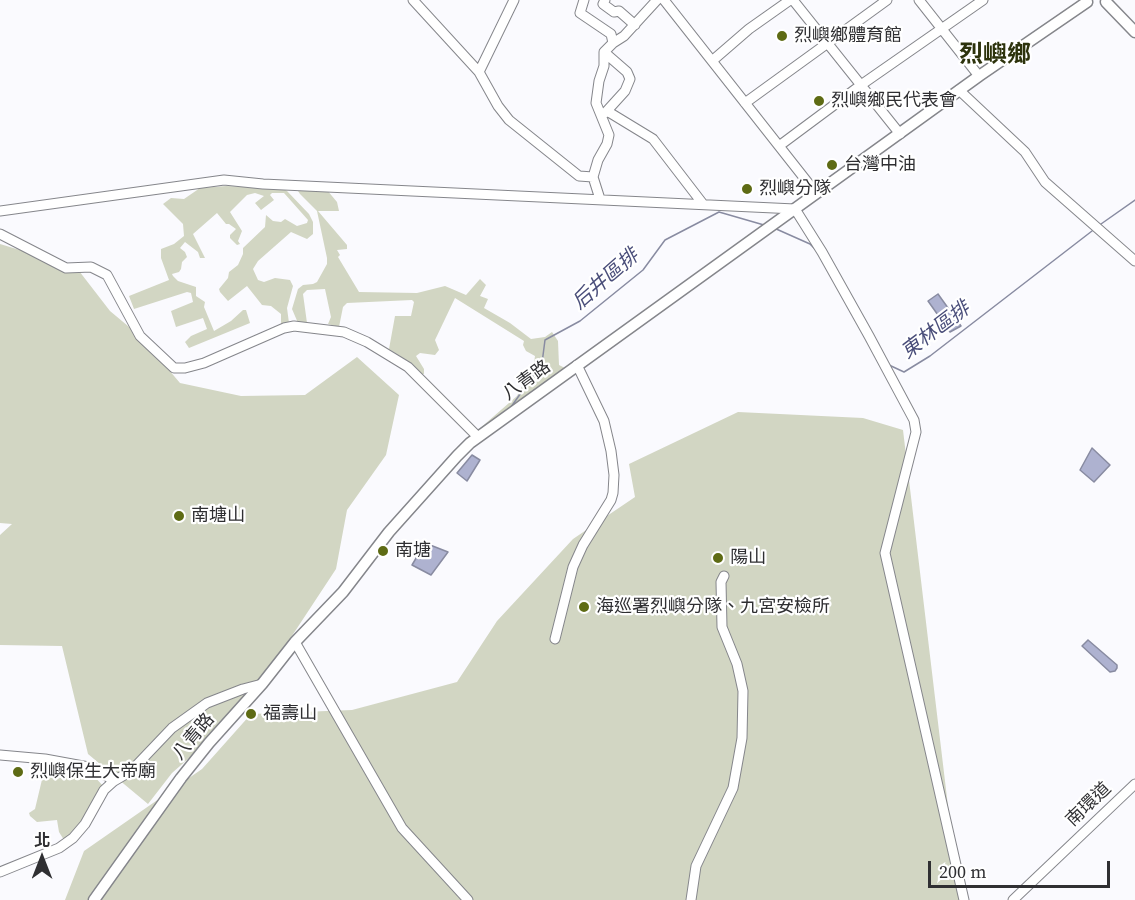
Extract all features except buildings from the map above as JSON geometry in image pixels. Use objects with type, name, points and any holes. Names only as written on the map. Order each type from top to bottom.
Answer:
[{"type":"main road","points":[[1086,1],[1098,6],[1107,1],[1135,32]]},
{"type":"main road","name":"八青路","points":[[94,900],[208,743],[262,684],[295,642],[343,592],[389,532],[449,464],[478,437],[1086,1]]},
{"type":"street","points":[[413,0],[479,72],[498,106],[510,120],[579,176],[594,177]]},
{"type":"street","points":[[479,72],[514,0]]},
{"type":"street","points":[[584,0],[580,13],[611,34],[613,43]]},
{"type":"street","points":[[605,0],[603,4],[614,12],[620,11],[635,25]]},
{"type":"street","points":[[657,0],[624,36],[604,51],[596,103],[604,113],[653,139],[703,204]]},
{"type":"street","points":[[664,0],[816,193]]},
{"type":"street","points":[[712,61],[749,29],[791,0],[900,134]]},
{"type":"street","points":[[745,103],[887,0]]},
{"type":"street","points":[[920,0],[979,76]]},
{"type":"street","points":[[779,146],[861,85],[983,0]]},
{"type":"street","points":[[604,51],[627,72],[630,79],[626,91],[604,113]]},
{"type":"street","points":[[959,90],[1024,152],[1045,182],[1135,261]]},
{"type":"street","points":[[600,199],[594,177],[598,160],[609,135],[604,113]]},
{"type":"street","points":[[0,210],[224,180],[263,184],[795,209],[822,252],[914,420],[916,432],[885,553],[964,900]]},
{"type":"street","points":[[0,234],[66,268],[91,267],[107,275],[140,336],[174,368],[185,368],[204,363],[284,328],[294,326],[344,332],[367,342],[408,367],[478,437]]},
{"type":"street","points":[[555,639],[573,567],[613,493],[614,475],[604,421],[577,365]]},
{"type":"street","points":[[691,900],[696,866],[733,788],[742,738],[743,691],[737,664],[722,627],[721,582],[724,576]]},
{"type":"street","points":[[295,642],[402,828],[468,900]]},
{"type":"street","points":[[0,872],[59,848],[73,838],[85,825],[104,790],[130,771],[172,728],[207,703],[243,688],[262,684]]},
{"type":"street","points":[[0,755],[45,759],[94,768],[114,781]]},
{"type":"street","name":"南環道","points":[[1013,900],[1135,784]]},
{"type":"green space","points":[[226,186],[282,188],[309,214],[313,222],[313,234],[307,239],[291,232],[258,261],[253,269],[258,280],[264,282],[275,278],[290,280],[293,286],[287,308],[289,323],[281,325],[281,314],[271,306],[262,305],[247,286],[228,301],[219,289],[228,278],[229,272],[238,265],[243,248],[265,227],[266,215],[273,221],[281,222],[285,219],[297,226],[307,223],[308,220],[284,193],[272,193],[270,195],[274,200],[261,210],[255,203],[264,196],[255,193],[247,195],[230,212],[242,231],[238,241],[240,244],[237,245],[230,238],[236,229],[226,224],[217,213],[193,234],[205,258],[200,258],[198,252],[185,242],[180,248],[187,257],[182,262],[179,272],[172,274],[173,276],[178,281],[196,287],[196,296],[205,302],[204,307],[214,331],[231,321],[243,310],[246,310],[250,323],[189,348],[185,342],[191,336],[207,329],[203,318],[176,327],[171,311],[193,302],[191,293],[187,292],[134,309],[129,296],[169,280],[161,258],[161,249],[174,244],[184,236],[183,224],[163,204],[171,198],[184,199],[200,188]]},
{"type":"green space","points":[[300,189],[327,190],[337,202],[339,211],[318,211],[347,245],[347,249],[337,250],[340,255],[338,257],[359,292],[417,293],[445,286],[466,295],[480,279],[486,285],[480,296],[488,299],[484,308],[531,339],[545,337],[552,332],[558,341],[559,365],[565,368],[480,431],[478,430],[517,396],[534,363],[535,356],[526,351],[524,341],[455,298],[435,340],[439,350],[435,355],[420,353],[416,356],[424,369],[424,374],[419,374],[406,360],[389,349],[395,316],[411,316],[414,302],[412,300],[347,303],[343,307],[339,327],[328,324],[331,317],[325,289],[307,290],[303,294],[307,323],[298,323],[292,309],[298,289],[303,285],[317,282],[327,264],[317,211],[300,194],[298,191]]},
{"type":"green space","points":[[0,244],[76,267],[110,311],[140,336],[180,383],[241,396],[305,395],[357,357],[399,395],[386,455],[347,510],[336,569],[282,651],[220,731],[172,773],[148,804],[88,754],[62,646],[0,645],[0,535],[12,524],[0,523]]},
{"type":"green space","points":[[738,412],[863,418],[903,430],[953,848],[964,900],[65,900],[84,851],[202,769],[251,714],[352,710],[457,682],[497,621],[573,539],[635,497],[629,464]]},
{"type":"green space","points":[[45,767],[93,775],[104,787],[83,823],[73,835],[64,840],[59,832],[57,820],[37,822],[29,813],[35,809]]},
{"type":"water","points":[[938,294],[961,326],[950,332],[928,301]]},
{"type":"water","points":[[1092,448],[1110,465],[1094,482],[1080,470]]},
{"type":"water","points":[[472,455],[480,460],[467,481],[457,473]]},
{"type":"water","points":[[425,543],[448,552],[431,575],[412,565]]},
{"type":"water","points":[[1088,640],[1117,665],[1115,671],[1110,672],[1082,646]]},
{"type":"waterway","name":"東林區排","points":[[1101,224],[1135,200]]},
{"type":"waterway","name":"后井區排","points":[[511,407],[542,363],[545,340],[580,321],[643,270],[665,240],[719,212],[764,225]]},
{"type":"waterway","name":"東林區排","points":[[774,228],[810,244],[815,249]]},
{"type":"waterway","name":"東林區排","points":[[889,365],[904,372],[930,356],[1092,231]]},
{"type":"place","name":"烈嶼鄉體育館","points":[[782,36]]},
{"type":"place","name":"烈嶼鄉民代表會","points":[[819,101]]},
{"type":"place","name":"台灣中油","points":[[832,165]]},
{"type":"place","name":"烈嶼分隊","points":[[747,189]]},
{"type":"place","name":"南塘山","points":[[179,516]]},
{"type":"place","name":"南塘","points":[[383,551]]},
{"type":"place","name":"陽山","points":[[718,558]]},
{"type":"place","name":"海巡署烈嶼分隊、九宮安檢所","points":[[584,607]]},
{"type":"place","name":"福壽山","points":[[251,714]]},
{"type":"place","name":"烈嶼保生大帝廟","points":[[18,772]]},
{"type":"district","name":"烈嶼鄉","points":[[995,56]]}]
